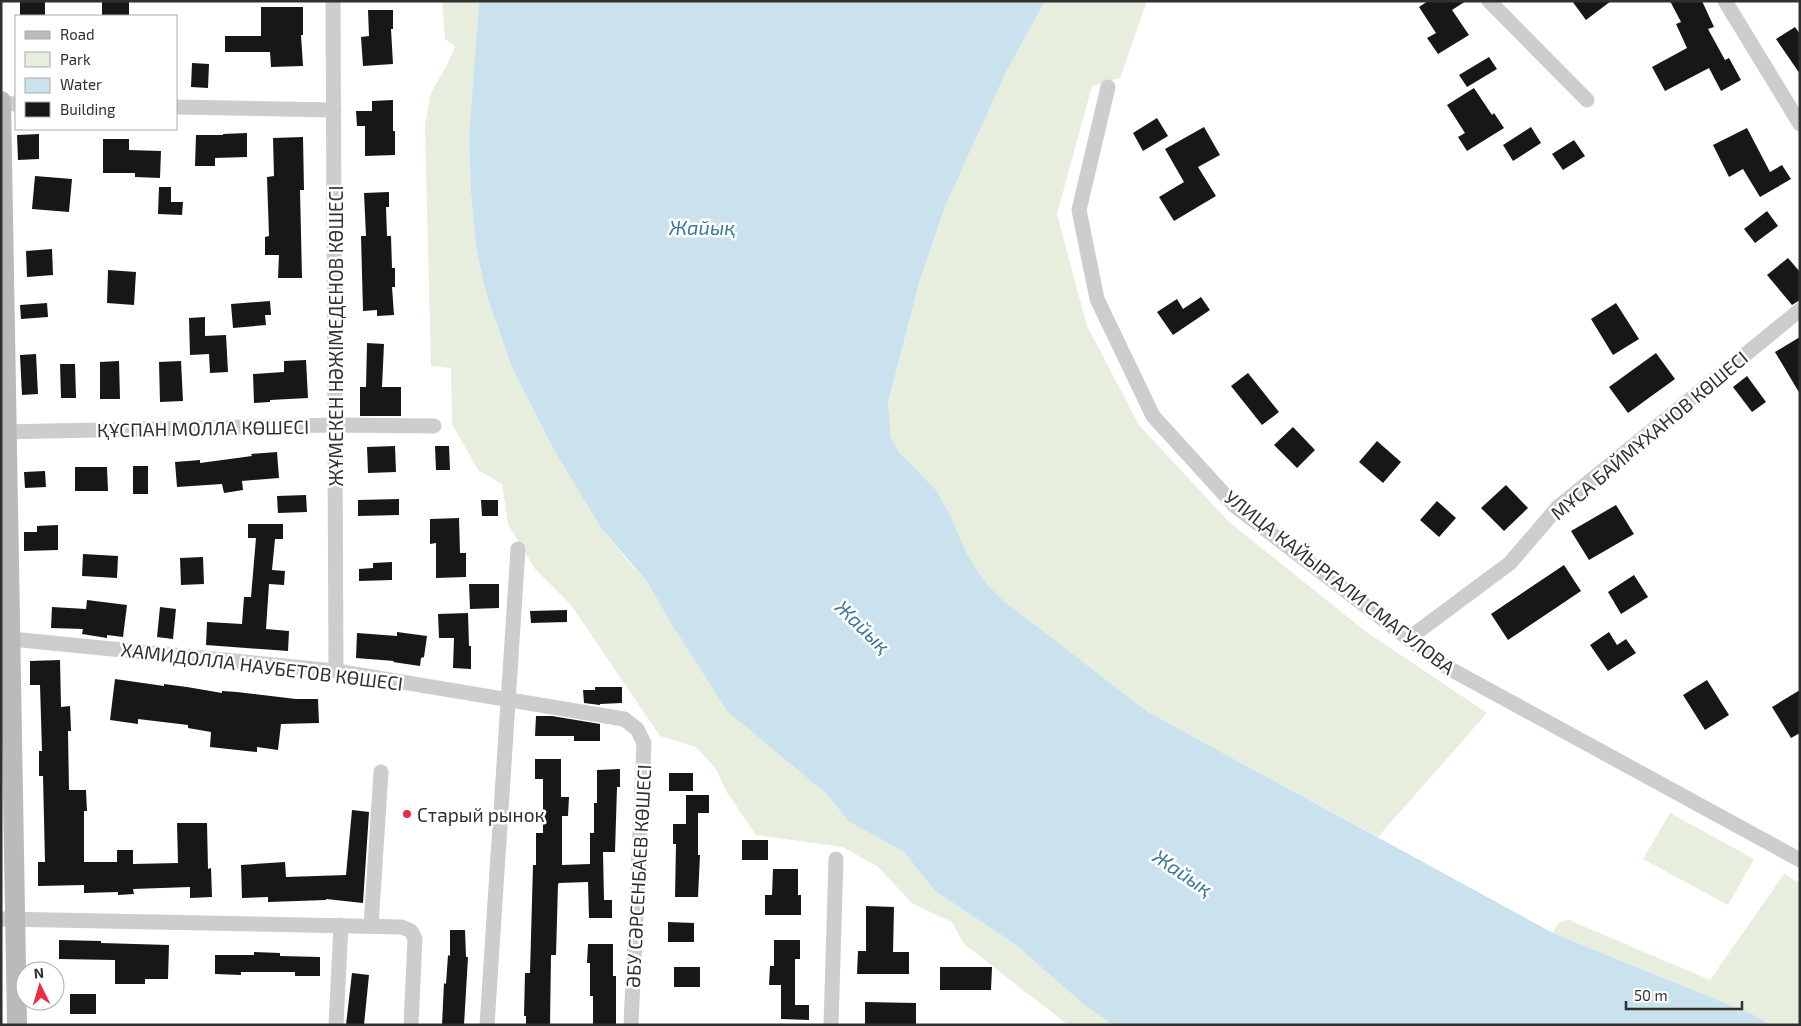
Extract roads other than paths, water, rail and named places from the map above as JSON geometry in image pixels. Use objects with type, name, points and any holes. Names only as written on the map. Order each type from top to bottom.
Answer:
[{"type":"main road","points":[[1,102],[8,919],[17,1025]]},
{"type":"street","name":"ЖҰМЕКЕН НӘЖІМЕДЕНОВ КӨШЕСІ","points":[[333,1],[336,671]]},
{"type":"street","points":[[1489,1],[1587,100]]},
{"type":"street","points":[[1725,1],[1800,124]]},
{"type":"street","name":"УЛИЦА КАЙЫРГАЛИ СМАГУЛОВА","points":[[1108,87],[1079,210],[1097,299],[1152,416],[1235,506],[1443,665],[1800,860]]},
{"type":"street","points":[[1,102],[15,104]]},
{"type":"street","points":[[178,107],[334,110]]},
{"type":"street","name":"МҰСА БАЙМҰХАНОВ КӨШЕСІ","points":[[1408,639],[1510,563],[1558,507],[1800,310]]},
{"type":"street","name":"ҚҰСПАН МОЛЛА КӨШЕСІ","points":[[4,432],[336,425],[434,426]]},
{"type":"street","points":[[486,1025],[518,549]]},
{"type":"street","name":"ХАМИДОЛЛА НАУБЕТОВ КӨШЕСІ","points":[[6,639],[336,671],[624,720],[637,729]]},
{"type":"street","name":"ӘБУ СӘРСЕНБАЕВ КӨШЕСІ","points":[[632,1025],[644,743],[637,729]]},
{"type":"street","points":[[371,926],[381,772]]},
{"type":"street","points":[[831,1025],[836,859]]},
{"type":"street","points":[[8,919],[402,927],[411,931],[415,939],[411,1025]]},
{"type":"street","points":[[336,1025],[341,925]]},
{"type":"water","name":"Жайық","points":[[479,1],[1045,1],[1006,72],[945,207],[919,283],[888,403],[891,438],[899,452],[937,491],[969,558],[986,583],[1004,601],[1148,712],[1553,933],[1752,1014],[1771,1025],[1113,1025],[1083,1004],[1016,945],[935,891],[904,852],[848,821],[827,794],[728,712],[666,615],[648,583],[601,528],[554,450],[512,368],[486,293],[476,248],[471,193],[469,136]]},
{"type":"place","name":"Старый рынок","points":[[407,814]]}]
